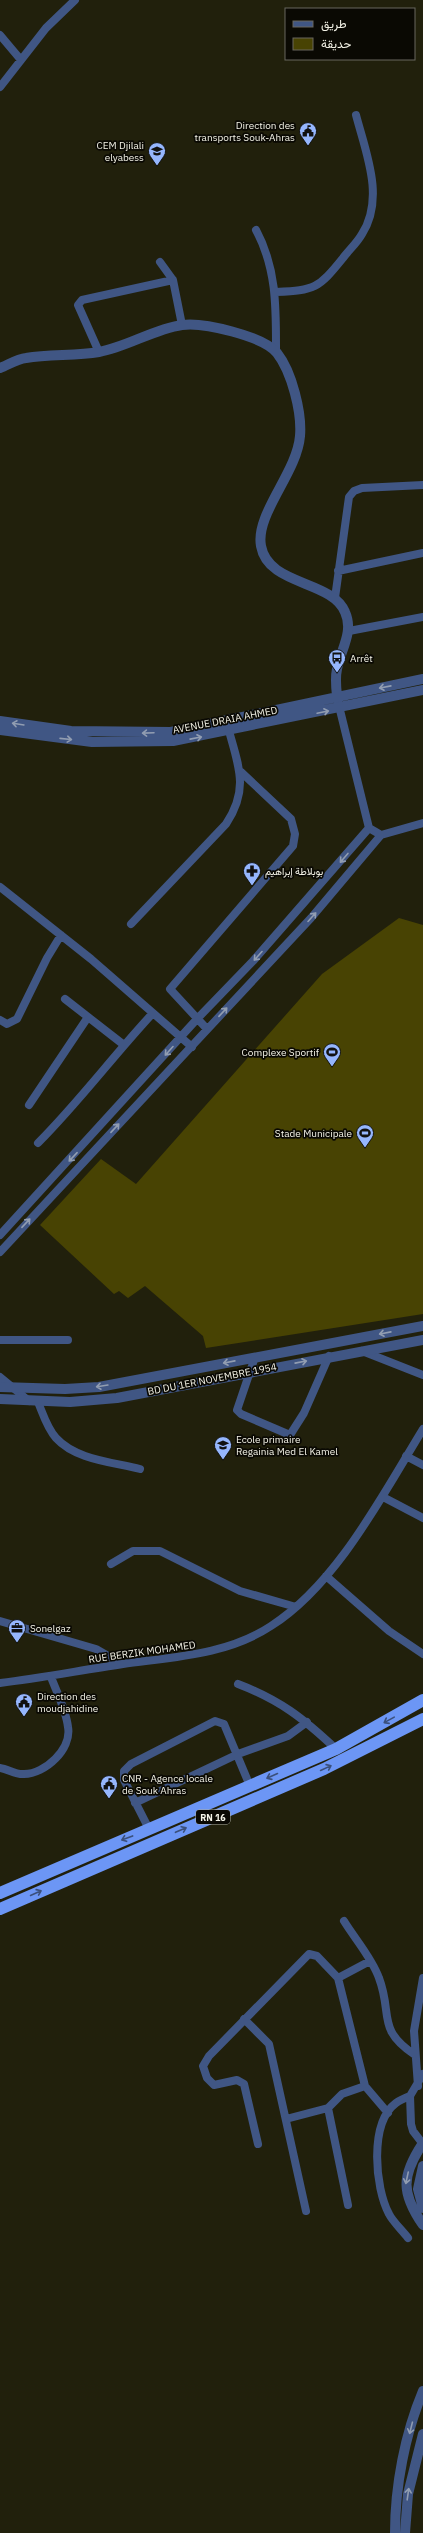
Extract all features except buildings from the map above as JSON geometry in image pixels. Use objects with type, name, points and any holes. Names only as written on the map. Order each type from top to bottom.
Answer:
[{"type":"highway","name":"RN 16","points":[[0,1893],[336,1749],[423,1700]]},
{"type":"highway","name":"RN 16","points":[[0,1909],[324,1769],[423,1719]]},
{"type":"street","points":[[0,87],[46,28],[75,0]]},
{"type":"street","points":[[0,36],[21,60]]},
{"type":"street","points":[[276,292],[305,291],[323,282],[366,226],[374,198],[372,172],[356,115]]},
{"type":"street","points":[[256,230],[269,258],[276,292],[276,352],[293,389],[299,412],[300,436],[297,452],[290,470],[265,519],[260,534],[261,547],[266,560],[278,570],[335,598],[346,614],[349,631],[337,668],[337,696],[369,828],[381,835]]},
{"type":"street","points":[[160,262],[173,280],[182,325]]},
{"type":"street","points":[[99,352],[78,305],[79,302],[82,300],[173,280]]},
{"type":"street","points":[[0,368],[24,358],[99,352],[182,325],[220,328],[238,333],[276,352]]},
{"type":"street","points":[[335,598],[346,504],[354,491],[362,488],[423,485]]},
{"type":"street","points":[[338,571],[423,553]]},
{"type":"street","points":[[349,631],[423,617]]},
{"type":"street","name":"AVENUE DRAIA AHMED","points":[[0,721],[71,731],[172,732],[423,679]]},
{"type":"street","name":"AVENUE DRAIA AHMED","points":[[0,730],[63,739],[133,742],[173,741],[229,731],[423,690]]},
{"type":"street","points":[[131,924],[226,824],[238,801],[241,772],[229,731]]},
{"type":"street","points":[[207,1029],[172,994],[171,987],[293,846],[295,834],[291,819],[241,772]]},
{"type":"street","points":[[0,1252],[311,918],[381,835],[423,823]]},
{"type":"street","points":[[0,1236],[197,1020],[253,961],[369,828]]},
{"type":"street","points":[[0,887],[61,935],[192,1047]]},
{"type":"street","points":[[0,1020],[7,1024],[17,1018],[47,958],[61,935]]},
{"type":"street","points":[[64,999],[124,1044]]},
{"type":"street","points":[[38,1143],[74,1107],[124,1044],[153,1013]]},
{"type":"street","points":[[29,1105],[88,1017]]},
{"type":"street","points":[[0,1387],[99,1387],[423,1326]]},
{"type":"street","points":[[0,1340],[68,1340]]},
{"type":"street","name":"BD DU 1ER NOVEMBRE 1954","points":[[0,1399],[34,1402],[70,1402],[116,1398],[329,1356],[423,1340]]},
{"type":"street","points":[[361,1351],[423,1375]]},
{"type":"street","points":[[255,1357],[238,1405],[239,1412],[290,1435],[304,1413],[329,1356]]},
{"type":"street","points":[[0,1377],[34,1402],[48,1426],[66,1447],[79,1454],[140,1470]]},
{"type":"street","name":"RUE BERZIK MOHAMED","points":[[0,1683],[51,1677],[122,1664],[200,1655],[266,1629],[296,1606],[326,1576],[383,1497],[423,1429]]},
{"type":"street","points":[[406,1456],[423,1465]]},
{"type":"street","points":[[383,1497],[423,1518]]},
{"type":"street","points":[[111,1564],[134,1551],[160,1551],[176,1557],[234,1588],[296,1606]]},
{"type":"street","points":[[326,1576],[389,1631],[423,1654]]},
{"type":"street","points":[[0,1621],[96,1649],[122,1664]]},
{"type":"street","points":[[0,1768],[24,1775],[45,1767],[61,1753],[69,1736],[68,1727],[51,1677]]},
{"type":"street","points":[[238,1684],[280,1702],[307,1722],[336,1749]]},
{"type":"street","points":[[149,1830],[124,1780],[123,1774],[127,1767],[206,1725],[218,1721],[224,1724],[238,1754],[250,1786]]},
{"type":"street","points":[[135,1803],[238,1754],[283,1739],[307,1722]]},
{"type":"street","points":[[344,1921],[370,1961],[379,1978],[391,2034],[398,2044],[415,2055]]},
{"type":"street","points":[[258,2144],[244,2084],[237,2080],[214,2084],[209,2082],[203,2071],[208,2056],[309,1954],[317,1956],[338,1978],[365,2086],[388,2113]]},
{"type":"street","points":[[338,1978],[370,1961]]},
{"type":"street","points":[[418,2086],[414,2031],[423,1978]]},
{"type":"street","points":[[244,2019],[269,2044],[306,2211]]},
{"type":"street","points":[[408,2238],[389,2214],[376,2168],[377,2148],[388,2113],[396,2102],[410,2096],[423,2078],[423,2074]]},
{"type":"street","points":[[286,2120],[328,2108],[342,2094],[365,2086]]},
{"type":"street","points":[[410,2096],[411,2124],[413,2131],[423,2144],[411,2162],[405,2187],[413,2211],[423,2225]]},
{"type":"street","points":[[328,2108],[348,2205]]},
{"type":"street","points":[[423,2166],[418,2189],[423,2208]]},
{"type":"street","points":[[395,2533],[402,2464],[416,2407],[423,2391]]},
{"type":"street","points":[[405,2533],[408,2494],[423,2434]]},
{"type":"green space","name":"Complexe Sportif","points":[[399,918],[423,925],[423,1314],[206,1348],[203,1336],[145,1286],[128,1298],[119,1291],[114,1294],[40,1225],[101,1159],[136,1184],[322,974]]},
{"type":"place","name":"Direction des transports Souk-Ahras","points":[[308,146]]},
{"type":"place","name":"CEM Djilali elyabess","points":[[157,166]]},
{"type":"place","name":"Arrêt","points":[[337,673]]},
{"type":"place","name":"بوبلاطة إبراهيم","points":[[252,886]]},
{"type":"place","name":"Complexe Sportif","points":[[332,1067]]},
{"type":"place","name":"Stade Municipale","points":[[365,1148]]},
{"type":"place","name":"Ecole primaire Regainia Med El Kamel","points":[[223,1460]]},
{"type":"place","name":"Sonelgaz","points":[[17,1643]]},
{"type":"place","name":"Direction des moudjahidine","points":[[24,1717]]},
{"type":"place","name":"CNR - Agence locale de Souk Ahras","points":[[109,1799]]}]
